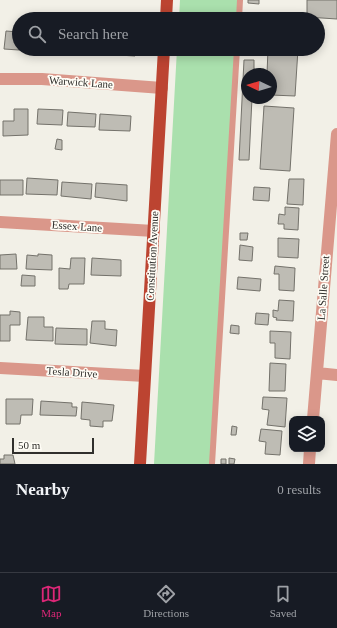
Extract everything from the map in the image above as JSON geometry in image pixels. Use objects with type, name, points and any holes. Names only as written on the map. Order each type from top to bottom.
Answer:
[{"type":"main road","points":[[166,12],[167,0]]},
{"type":"main road","name":"Constitution Avenue","points":[[140,464],[164,56]]},
{"type":"street","name":"Warwick Lane","points":[[0,79],[42,79],[162,88]]},
{"type":"street","name":"La Salle Street","points":[[313,416],[333,226],[337,134]]},
{"type":"street","name":"Essex Lane","points":[[0,222],[154,231]]},
{"type":"street","name":"Tesla Drive","points":[[0,368],[145,376]]},
{"type":"street","points":[[317,373],[337,375]]},
{"type":"street","points":[[309,464],[310,452]]},
{"type":"lane","points":[[239,12],[240,0]]},
{"type":"lane","points":[[212,464],[237,56]]},
{"type":"green space","points":[[180,0],[239,0],[238,12],[179,12]]},
{"type":"green space","points":[[177,56],[236,56],[210,464],[154,464]]},
{"type":"building","points":[[248,0],[259,0],[259,4],[248,3]]},
{"type":"building","points":[[307,0],[337,0],[337,19],[325,18],[325,12],[307,12]]},
{"type":"building","points":[[6,31],[12,31],[12,50],[4,49]]},
{"type":"building","points":[[268,56],[298,56],[295,96],[277,95],[277,68],[267,68]]},
{"type":"building","points":[[244,60],[254,60],[254,68],[244,68]]},
{"type":"building","points":[[242,104],[252,104],[249,160],[239,160]]},
{"type":"building","points":[[264,106],[294,108],[290,171],[260,169]]},
{"type":"building","points":[[14,109],[28,109],[28,135],[3,136],[3,121],[14,121]]},
{"type":"building","points":[[38,109],[63,110],[62,125],[37,124]]},
{"type":"building","points":[[68,112],[96,114],[95,127],[67,126]]},
{"type":"building","points":[[100,114],[131,116],[130,131],[99,130]]},
{"type":"building","points":[[57,139],[62,140],[62,150],[55,149]]},
{"type":"building","points":[[27,178],[58,180],[57,195],[26,194]]},
{"type":"building","points":[[289,179],[304,179],[303,205],[287,204]]},
{"type":"building","points":[[0,180],[23,180],[23,195],[0,195]]},
{"type":"building","points":[[62,182],[92,184],[91,199],[61,196]]},
{"type":"building","points":[[96,183],[127,185],[127,201],[95,197]]},
{"type":"building","points":[[254,187],[270,188],[269,201],[253,200]]},
{"type":"building","points":[[285,207],[299,208],[298,230],[284,229],[284,224],[278,224],[279,214],[285,215]]},
{"type":"building","points":[[240,233],[248,233],[247,240],[240,240]]},
{"type":"building","points":[[278,238],[299,239],[298,258],[278,257]]},
{"type":"building","points":[[240,245],[253,247],[252,261],[239,260]]},
{"type":"building","points":[[16,254],[17,269],[0,269],[0,255]]},
{"type":"building","points":[[38,254],[52,255],[52,270],[26,269],[27,255],[38,256]]},
{"type":"building","points":[[71,258],[85,258],[84,284],[69,284],[68,289],[59,289],[59,268],[70,269]]},
{"type":"building","points":[[92,258],[121,260],[121,276],[91,275]]},
{"type":"building","points":[[275,266],[295,268],[294,291],[279,290],[279,274],[274,274]]},
{"type":"building","points":[[22,275],[35,276],[35,286],[21,286]]},
{"type":"building","points":[[238,277],[261,279],[260,291],[237,289]]},
{"type":"building","points":[[279,300],[294,301],[293,321],[276,320],[277,318],[273,317],[273,310],[278,311]]},
{"type":"building","points":[[10,311],[20,312],[20,325],[10,325],[10,341],[0,341],[0,315],[10,315]]},
{"type":"building","points":[[256,313],[269,314],[268,325],[255,324]]},
{"type":"building","points":[[28,317],[44,317],[44,327],[53,327],[53,341],[26,340]]},
{"type":"building","points":[[92,321],[105,321],[105,329],[117,330],[116,346],[90,343]]},
{"type":"building","points":[[231,325],[239,326],[239,334],[230,333]]},
{"type":"building","points":[[56,328],[87,329],[87,345],[55,344]]},
{"type":"building","points":[[270,331],[291,332],[290,359],[275,358],[275,343],[270,343]]},
{"type":"building","points":[[270,363],[286,364],[285,391],[269,391]]},
{"type":"building","points":[[263,397],[287,398],[285,427],[267,425],[269,410],[262,409]]},
{"type":"building","points":[[6,399],[33,399],[32,415],[21,415],[20,424],[6,424]]},
{"type":"building","points":[[41,401],[72,403],[72,407],[77,407],[76,416],[40,415]]},
{"type":"building","points":[[82,402],[114,405],[112,421],[103,421],[103,427],[90,426],[90,420],[81,419]]},
{"type":"building","points":[[232,426],[237,427],[236,435],[231,435]]},
{"type":"building","points":[[261,429],[282,431],[280,455],[265,454],[266,442],[259,441]]},
{"type":"building","points":[[4,455],[13,455],[15,464],[0,464],[0,459],[4,459]]},
{"type":"building","points":[[229,458],[235,459],[234,464],[229,464]]},
{"type":"building","points":[[221,459],[226,459],[226,464],[221,464]]}]
